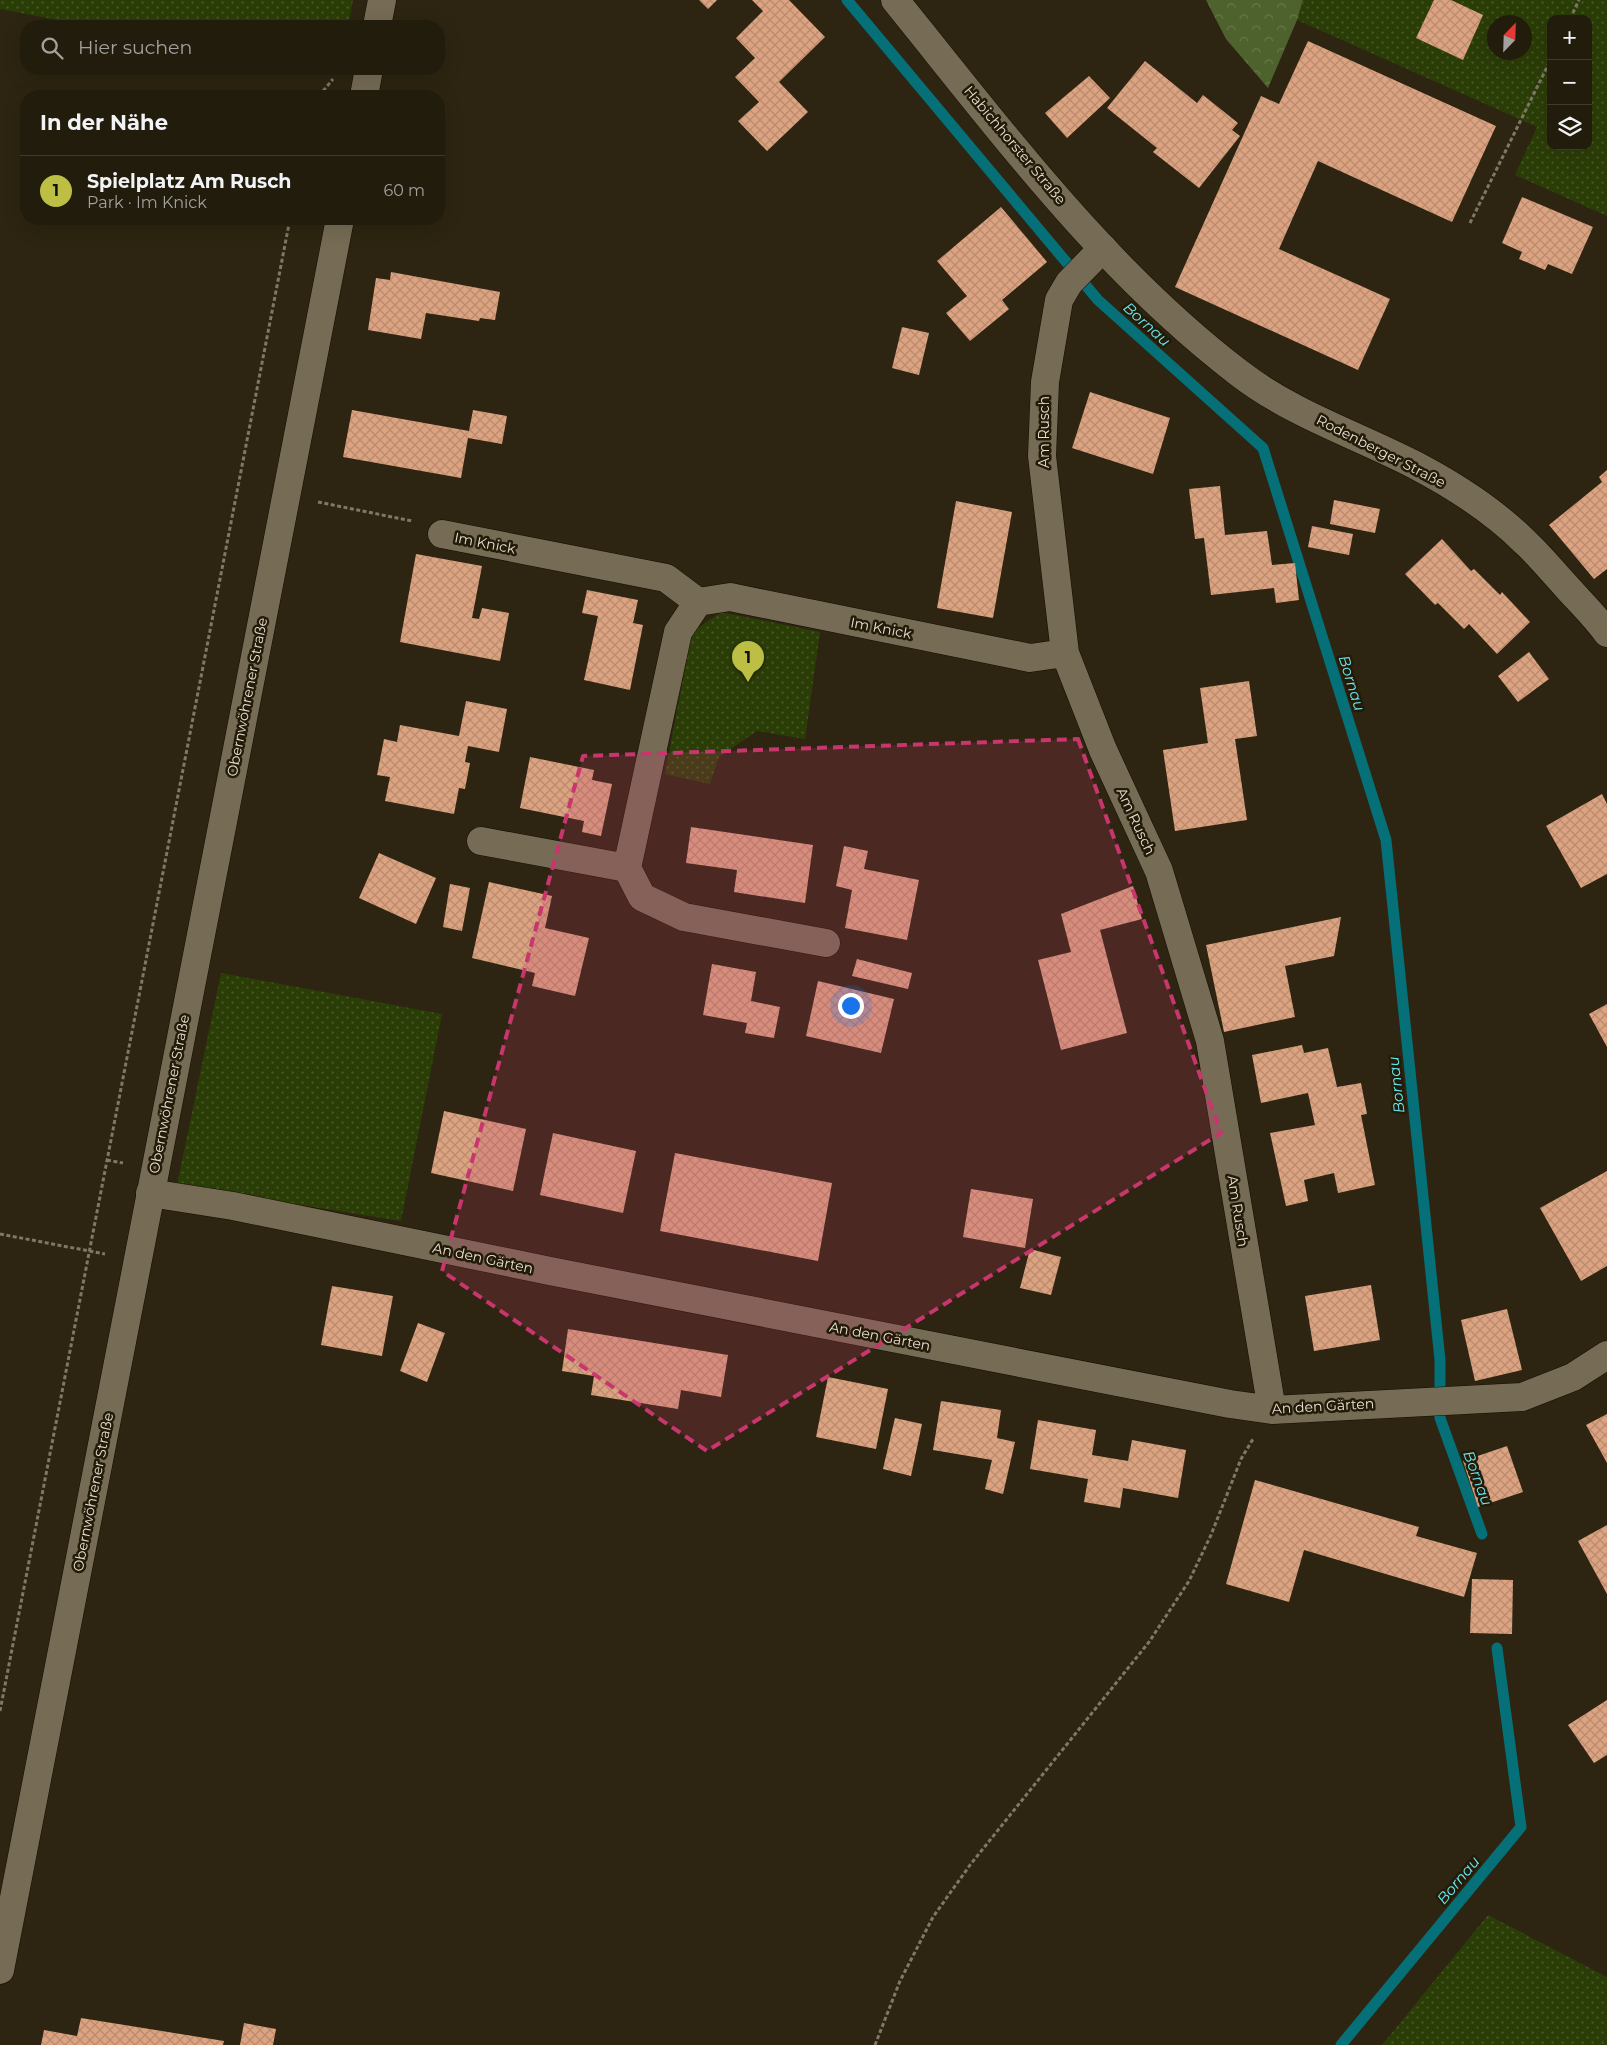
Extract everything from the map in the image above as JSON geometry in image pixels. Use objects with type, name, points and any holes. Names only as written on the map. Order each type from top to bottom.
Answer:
[{"type":"street","points":[[378,20],[382,0]]},
{"type":"street","name":"Habichhorster Straße","points":[[895,0],[1016,149],[1085,266],[1140,286]]},
{"type":"street","points":[[365,90],[368,75]]},
{"type":"street","name":"Obernwöhrener Straße","points":[[0,1970],[339,225]]},
{"type":"street","name":"Am Rusch","points":[[1085,266],[1059,300],[1045,382],[1042,456],[1065,653],[1103,750],[1159,871],[1210,1041],[1272,1410]]},
{"type":"street","name":"Rodenberger Straße","points":[[1140,286],[1195,338],[1241,375],[1290,405],[1415,465],[1471,497],[1524,541],[1607,633]]},
{"type":"street","name":"Im Knick","points":[[442,534],[666,578],[698,602],[730,597],[1030,658],[1065,653]]},
{"type":"street","points":[[698,602],[678,632],[627,868],[642,897],[684,917],[826,944]]},
{"type":"street","points":[[481,841],[627,868]]},
{"type":"street","name":"An den Gärten","points":[[150,1193],[233,1206],[550,1271],[1230,1404],[1272,1410],[1522,1397],[1573,1377],[1607,1355]]},
{"type":"path","points":[[1572,15],[1579,0]]},
{"type":"path","points":[[1470,223],[1551,60]]},
{"type":"path","points":[[324,90],[334,77]]},
{"type":"path","points":[[0,1712],[289,225]]},
{"type":"path","points":[[286,495],[424,524],[442,534]]},
{"type":"path","points":[[0,1234],[88,1252],[138,1258]]},
{"type":"path","points":[[875,2045],[900,1981],[933,1917],[970,1865],[1148,1642],[1189,1581],[1211,1535],[1241,1459],[1272,1410]]},
{"type":"highlighted area","points":[[1078,739],[1221,1133],[707,1451],[442,1271],[583,756]]},
{"type":"green space","points":[[0,0],[353,0],[349,20],[58,20],[0,9]]},
{"type":"green space","points":[[1206,0],[1303,0],[1297,20],[1268,88],[1226,39]]},
{"type":"green space","points":[[1303,0],[1607,0],[1607,216],[1515,175],[1537,127],[1297,20]]},
{"type":"green space","points":[[721,612],[820,632],[805,739],[757,731],[719,757],[710,784],[665,774],[692,632]]},
{"type":"green space","points":[[221,973],[442,1014],[401,1221],[177,1185]]},
{"type":"green space","points":[[1488,1915],[1607,1977],[1607,2045],[1382,2045]]},
{"type":"building","points":[[699,0],[717,0],[708,9]]},
{"type":"building","points":[[752,0],[789,0],[825,37],[779,82],[808,112],[767,151],[738,121],[759,102],[735,77],[755,58],[736,38],[763,11]]},
{"type":"building","points":[[1434,0],[1451,0],[1483,15],[1463,60],[1416,38]]},
{"type":"building","points":[[1308,41],[1496,126],[1452,222],[1318,161],[1279,249],[1390,299],[1358,370],[1175,287],[1261,96],[1279,104]]},
{"type":"building","points":[[1145,61],[1197,103],[1203,95],[1238,123],[1232,130],[1240,136],[1199,188],[1153,152],[1157,148],[1107,108]]},
{"type":"building","points":[[1089,76],[1110,98],[1067,138],[1045,113]]},
{"type":"building","points":[[1522,197],[1593,227],[1572,274],[1548,264],[1545,270],[1519,259],[1522,252],[1502,243]]},
{"type":"building","points":[[1001,207],[1047,262],[1002,300],[1009,309],[970,341],[946,313],[967,296],[937,261]]},
{"type":"building","points":[[391,272],[500,292],[495,320],[480,318],[479,321],[426,313],[421,339],[368,330],[376,278],[390,280]]},
{"type":"building","points":[[902,327],[929,333],[919,375],[892,368]]},
{"type":"building","points":[[1090,392],[1170,418],[1153,474],[1072,448]]},
{"type":"building","points":[[352,410],[469,431],[473,410],[507,416],[502,444],[468,438],[461,478],[343,457]]},
{"type":"building","points":[[1607,470],[1607,569],[1594,579],[1549,525],[1602,482],[1599,477]]},
{"type":"building","points":[[1220,486],[1225,535],[1267,531],[1272,565],[1295,563],[1299,600],[1276,603],[1274,588],[1211,595],[1204,538],[1195,539],[1189,489]]},
{"type":"building","points":[[1334,500],[1380,509],[1375,533],[1330,524]]},
{"type":"building","points":[[956,501],[1012,512],[993,618],[937,608]]},
{"type":"building","points":[[1312,526],[1353,534],[1349,555],[1308,547]]},
{"type":"building","points":[[1442,539],[1471,571],[1474,569],[1500,595],[1502,592],[1530,622],[1497,654],[1469,624],[1464,629],[1438,603],[1435,605],[1405,574]]},
{"type":"building","points":[[416,554],[482,566],[472,618],[479,619],[482,608],[509,613],[500,661],[400,642]]},
{"type":"building","points":[[587,590],[638,600],[633,623],[643,625],[630,690],[584,680],[598,616],[582,613]]},
{"type":"building","points":[[1529,652],[1549,679],[1518,702],[1498,676]]},
{"type":"building","points":[[1249,681],[1257,736],[1235,739],[1247,820],[1175,831],[1163,750],[1208,743],[1200,688]]},
{"type":"building","points":[[466,701],[507,709],[499,752],[468,746],[465,762],[470,763],[465,789],[459,788],[454,814],[385,801],[390,777],[377,775],[384,739],[397,742],[400,725],[459,736]]},
{"type":"building","points":[[530,757],[594,770],[592,780],[612,784],[601,836],[582,832],[584,821],[520,808]]},
{"type":"building","points":[[1602,794],[1607,804],[1607,874],[1581,888],[1546,826]]},
{"type":"building","points":[[691,827],[813,845],[805,903],[734,892],[737,870],[686,863]]},
{"type":"building","points":[[844,846],[868,851],[864,869],[919,880],[907,940],[845,928],[852,890],[836,886]]},
{"type":"building","points":[[379,853],[436,878],[416,924],[359,898]]},
{"type":"building","points":[[489,882],[552,896],[545,928],[589,938],[575,996],[532,986],[535,973],[472,958]]},
{"type":"building","points":[[450,884],[470,888],[462,931],[443,927]]},
{"type":"building","points":[[1133,886],[1142,919],[1100,930],[1127,1033],[1061,1050],[1038,960],[1071,952],[1061,914]]},
{"type":"building","points":[[1341,917],[1334,956],[1285,966],[1295,1017],[1224,1032],[1206,945]]},
{"type":"building","points":[[857,959],[912,973],[908,989],[852,976]]},
{"type":"building","points":[[712,964],[756,972],[751,1001],[780,1007],[774,1038],[745,1033],[747,1023],[703,1015]]},
{"type":"building","points":[[818,981],[894,999],[881,1053],[806,1036]]},
{"type":"building","points":[[1607,1004],[1607,1047],[1589,1014]]},
{"type":"building","points":[[1302,1045],[1304,1053],[1328,1048],[1337,1087],[1361,1083],[1367,1114],[1361,1115],[1375,1185],[1338,1193],[1334,1173],[1304,1180],[1308,1201],[1286,1206],[1270,1133],[1315,1125],[1308,1093],[1261,1103],[1252,1055]]},
{"type":"building","points":[[444,1111],[526,1129],[513,1191],[431,1173]]},
{"type":"building","points":[[553,1133],[636,1151],[623,1213],[540,1195]]},
{"type":"building","points":[[675,1153],[832,1183],[818,1261],[660,1231]]},
{"type":"building","points":[[1607,1171],[1607,1266],[1581,1281],[1540,1208]]},
{"type":"building","points":[[971,1189],[1033,1199],[1025,1248],[963,1237]]},
{"type":"building","points":[[1030,1249],[1061,1257],[1051,1295],[1020,1288]]},
{"type":"building","points":[[1371,1285],[1380,1340],[1314,1351],[1305,1296]]},
{"type":"building","points":[[332,1286],[393,1296],[382,1356],[321,1345]]},
{"type":"building","points":[[1507,1309],[1522,1370],[1475,1381],[1461,1320]]},
{"type":"building","points":[[418,1323],[445,1333],[427,1382],[400,1371]]},
{"type":"building","points":[[568,1329],[728,1355],[721,1397],[681,1390],[678,1409],[591,1395],[594,1376],[562,1371]]},
{"type":"building","points":[[828,1377],[888,1389],[876,1449],[816,1437]]},
{"type":"building","points":[[941,1401],[1001,1410],[997,1438],[1015,1442],[1003,1494],[985,1489],[992,1460],[933,1450]]},
{"type":"building","points":[[1607,1414],[1607,1463],[1586,1425]]},
{"type":"building","points":[[895,1418],[922,1424],[911,1476],[883,1469]]},
{"type":"building","points":[[1038,1420],[1096,1430],[1092,1455],[1128,1461],[1132,1440],[1186,1450],[1178,1498],[1123,1488],[1120,1508],[1084,1502],[1088,1479],[1030,1469]]},
{"type":"building","points":[[1507,1446],[1523,1492],[1478,1507],[1463,1461]]},
{"type":"building","points":[[1255,1480],[1419,1527],[1416,1536],[1477,1553],[1464,1597],[1304,1550],[1289,1602],[1226,1584]]},
{"type":"building","points":[[1607,1525],[1607,1594],[1578,1541]]},
{"type":"building","points":[[1472,1579],[1513,1580],[1512,1634],[1470,1633]]},
{"type":"building","points":[[1607,1700],[1607,1755],[1594,1763],[1568,1725]]},
{"type":"building","points":[[81,2018],[224,2041],[223,2045],[41,2045],[44,2030],[77,2036]]},
{"type":"building","points":[[244,2023],[276,2029],[273,2045],[240,2045]]},
{"type":"waterway","name":"Bornau","points":[[847,0],[1098,300],[1263,448],[1386,840],[1440,1360],[1440,1418],[1482,1534]]},
{"type":"waterway","name":"Bornau","points":[[1341,2045],[1521,1827],[1497,1648]]},
{"type":"place","name":"Spielplatz Am Rusch","points":[[748,682]]}]
